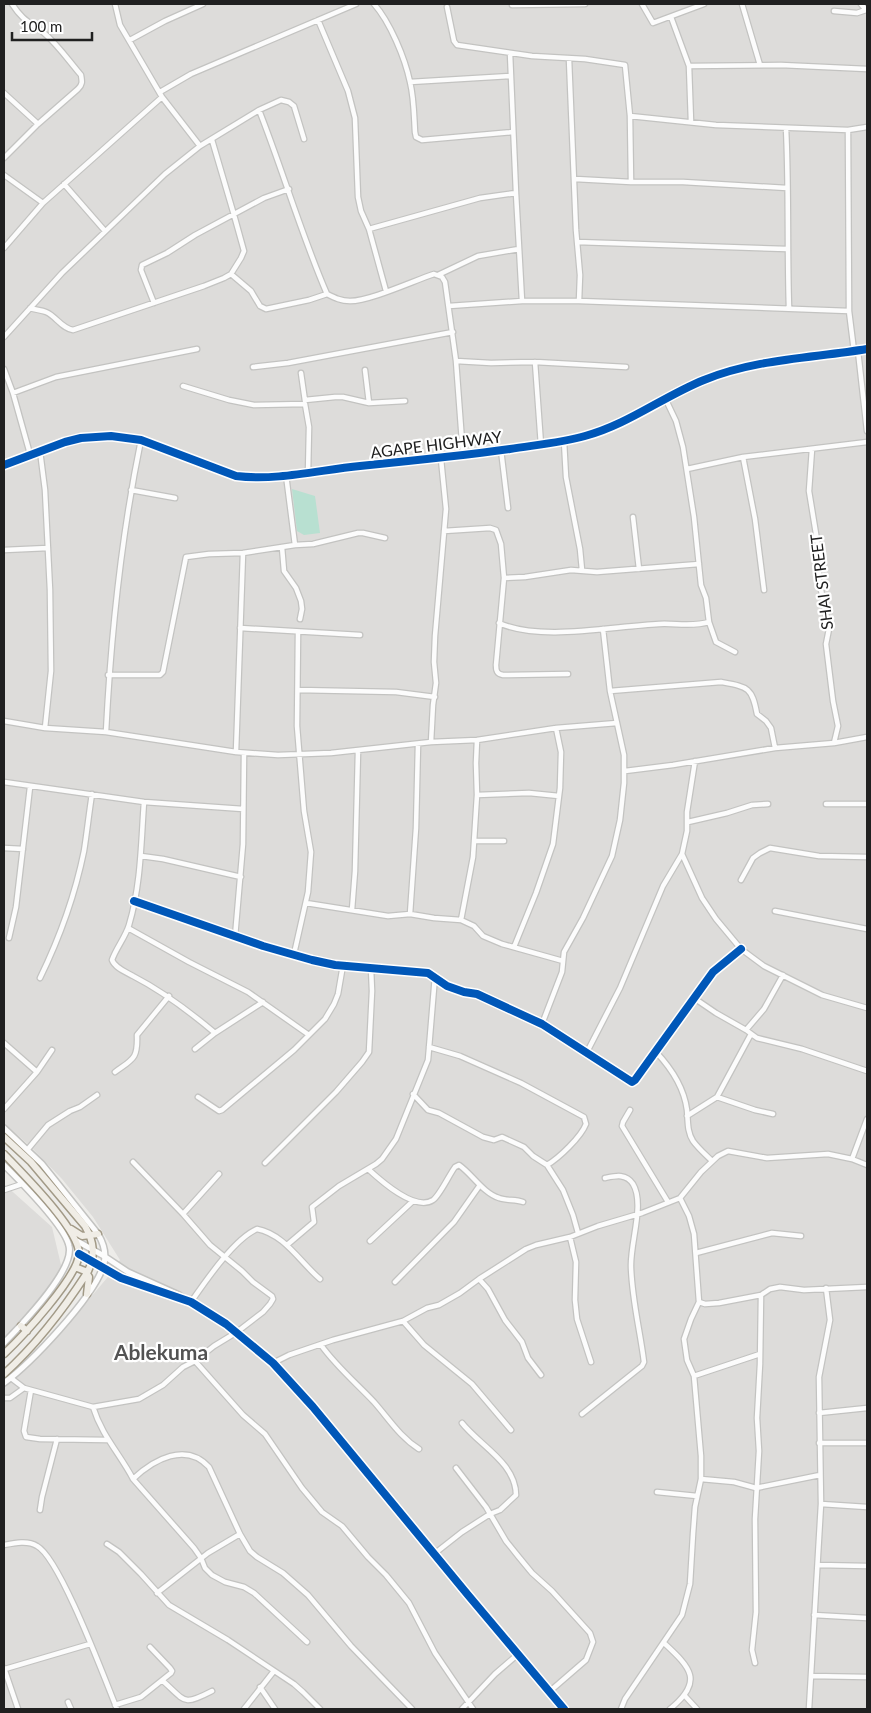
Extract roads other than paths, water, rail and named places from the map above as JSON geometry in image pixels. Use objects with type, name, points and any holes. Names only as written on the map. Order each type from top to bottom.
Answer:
[{"type":"main road","points":[[4,1137],[31,1162],[85,1226],[94,1250],[87,1274],[61,1312],[34,1345],[4,1374]]},
{"type":"main road","points":[[4,1354],[27,1331],[62,1286],[75,1267],[79,1254],[77,1241],[65,1223],[34,1185],[5,1161]]},
{"type":"main road","points":[[65,1223],[78,1234],[90,1236],[98,1234]]},
{"type":"main road","points":[[75,1267],[87,1274],[90,1280],[87,1294]]},
{"type":"main road","points":[[21,1326],[27,1331]]},
{"type":"main road","points":[[20,1360],[25,1365]]},
{"type":"street","points":[[4,158],[38,124],[82,86],[81,75],[44,33],[21,17],[12,4]]},
{"type":"street","points":[[115,4],[120,25],[161,94],[200,146]]},
{"type":"street","points":[[130,40],[165,21],[203,4]]},
{"type":"street","points":[[4,248],[43,203],[161,94],[191,74],[356,4]]},
{"type":"street","points":[[374,4],[385,18],[400,52],[410,82],[416,137],[422,140],[512,132]]},
{"type":"street","points":[[512,5],[585,4]]},
{"type":"street","points":[[642,4],[653,23],[704,4]]},
{"type":"street","points":[[742,4],[760,65]]},
{"type":"street","points":[[834,11],[857,13],[866,11],[861,4]]},
{"type":"street","points":[[447,7],[455,44],[569,60],[585,59],[624,64],[630,116],[631,182]]},
{"type":"street","points":[[672,17],[689,66],[691,122]]},
{"type":"street","points":[[318,20],[348,91],[355,118],[358,197],[386,291]]},
{"type":"street","points":[[510,53],[512,132],[522,301]]},
{"type":"street","points":[[569,60],[572,158],[575,179],[580,288],[579,301]]},
{"type":"street","points":[[689,66],[760,65],[867,69]]},
{"type":"street","points":[[410,82],[511,76]]},
{"type":"street","points":[[4,93],[38,124]]},
{"type":"street","points":[[4,337],[62,273],[105,231],[164,174],[200,146],[260,110],[281,100],[289,102],[294,106],[304,139]]},
{"type":"street","points":[[260,110],[313,262],[327,294],[338,299],[356,300],[438,274],[478,256],[520,249]]},
{"type":"street","points":[[630,116],[716,125],[848,130],[867,127]]},
{"type":"street","points":[[786,128],[789,308]]},
{"type":"street","points":[[848,130],[848,311],[864,381],[867,431]]},
{"type":"street","points":[[30,308],[38,312],[45,312],[63,326],[73,330],[204,286],[231,274],[244,251],[212,140]]},
{"type":"street","points":[[4,174],[43,203]]},
{"type":"street","points":[[575,179],[683,182],[787,188]]},
{"type":"street","points":[[64,184],[105,231]]},
{"type":"street","points":[[154,303],[141,270],[142,265],[167,253],[194,235],[264,198],[289,189]]},
{"type":"street","points":[[369,229],[480,198],[516,193]]},
{"type":"street","points":[[577,242],[787,249]]},
{"type":"street","points":[[231,274],[251,291],[260,306],[266,309],[309,300],[327,294]]},
{"type":"street","points":[[438,274],[445,282],[453,332],[463,456]]},
{"type":"street","points":[[449,306],[522,301],[579,301],[848,311]]},
{"type":"street","points":[[253,367],[288,363],[453,332]]},
{"type":"street","points":[[13,393],[56,378],[197,349]]},
{"type":"street","name":"AGAPE HIGHWAY","points":[[4,465],[30,454],[81,438],[111,436],[141,440],[236,476],[250,478],[308,474],[341,468],[441,459],[564,441],[602,430],[689,387],[724,373],[774,362],[867,349]]},
{"type":"street","points":[[456,361],[535,362],[626,367]]},
{"type":"street","points":[[535,362],[541,445]]},
{"type":"street","points":[[4,369],[13,393],[30,454]]},
{"type":"street","points":[[365,370],[369,403]]},
{"type":"street","points":[[301,373],[309,427],[308,474]]},
{"type":"street","points":[[183,386],[229,400],[254,405],[305,402],[344,397],[369,403],[405,401]]},
{"type":"street","points":[[666,400],[680,434],[687,470],[701,585],[706,598],[709,622],[716,642],[735,652]]},
{"type":"street","points":[[106,732],[108,675],[119,563],[130,490],[141,440]]},
{"type":"street","points":[[564,441],[566,477],[580,548],[582,570]]},
{"type":"street","points":[[687,470],[743,457],[867,442]]},
{"type":"street","name":"SHAI STREET","points":[[812,449],[809,491],[818,546],[819,580],[829,629],[826,644],[838,726],[834,743]]},
{"type":"street","points":[[502,450],[508,508]]},
{"type":"street","points":[[40,451],[48,548],[51,671],[44,728]]},
{"type":"street","points":[[743,457],[755,519],[764,590]]},
{"type":"street","points":[[431,742],[436,683],[434,662],[435,636],[446,509],[441,459]]},
{"type":"street","points":[[286,475],[295,545]]},
{"type":"street","points":[[130,490],[175,498]]},
{"type":"street","points":[[633,517],[639,569]]},
{"type":"street","points":[[444,530],[481,528],[496,530],[501,544],[504,578],[496,665],[498,673],[503,675],[568,674]]},
{"type":"street","points":[[108,675],[160,675],[163,672],[184,559],[186,557],[243,553],[328,541],[358,533],[385,538]]},
{"type":"street","points":[[282,547],[284,571],[296,588],[301,601],[300,619]]},
{"type":"street","points":[[4,550],[48,548]]},
{"type":"street","points":[[236,752],[243,553]]},
{"type":"street","points":[[504,578],[571,570],[597,572],[698,564]]},
{"type":"street","points":[[499,623],[511,628],[527,631],[603,629],[660,624],[702,624],[709,622]]},
{"type":"street","points":[[240,628],[360,635]]},
{"type":"street","points":[[542,1024],[562,972],[564,952],[598,888],[616,844],[625,771],[624,755],[610,691],[603,629]]},
{"type":"street","points":[[294,954],[308,892],[311,852],[304,811],[297,726],[298,632]]},
{"type":"street","points":[[610,691],[721,682],[738,685],[746,688],[753,696],[757,714],[771,728],[776,748]]},
{"type":"street","points":[[298,690],[396,692],[435,697]]},
{"type":"street","points":[[4,721],[44,728],[106,732],[244,753],[278,755],[358,751],[431,742],[478,740],[556,728],[616,723]]},
{"type":"street","points":[[514,947],[553,844],[559,796],[561,752],[556,728]]},
{"type":"street","points":[[625,771],[776,748],[834,743],[867,737]]},
{"type":"street","points":[[462,920],[473,857],[478,740]]},
{"type":"street","points":[[410,914],[416,828],[418,744]]},
{"type":"street","points":[[352,910],[355,871],[358,751]]},
{"type":"street","points":[[235,937],[241,877],[244,753]]},
{"type":"street","points":[[587,1052],[620,988],[663,886],[682,854],[688,822],[687,812],[695,761]]},
{"type":"street","points":[[4,782],[144,802],[243,809]]},
{"type":"street","points":[[9,938],[16,907],[30,786]]},
{"type":"street","points":[[477,795],[529,793],[559,796]]},
{"type":"street","points":[[40,978],[69,909],[84,850],[92,794]]},
{"type":"street","points":[[144,802],[141,856],[134,901],[128,928],[112,957],[112,962],[169,996],[214,1033]]},
{"type":"street","points":[[688,822],[752,805],[768,804]]},
{"type":"street","points":[[826,804],[867,804]]},
{"type":"street","points":[[474,841],[504,842]]},
{"type":"street","points":[[4,848],[23,849]]},
{"type":"street","points":[[741,880],[753,858],[770,848],[834,857],[867,857]]},
{"type":"street","points":[[682,854],[702,898],[716,919],[741,949],[764,966],[822,995],[867,1008]]},
{"type":"street","points":[[141,856],[163,859],[241,877]]},
{"type":"street","points":[[134,901],[235,937],[312,960],[343,965],[423,972],[435,976],[447,986],[477,994],[542,1024],[632,1082],[656,1052],[713,972],[741,949]]},
{"type":"street","points":[[306,903],[388,916],[410,914],[462,920],[474,926],[483,936],[502,944],[563,960]]},
{"type":"street","points":[[775,911],[867,929]]},
{"type":"street","points":[[128,928],[248,992],[309,1035]]},
{"type":"street","points":[[198,1096],[219,1111],[244,1094],[325,1019],[334,1004],[343,965]]},
{"type":"street","points":[[265,1163],[336,1092],[369,1052],[372,991],[371,968]]},
{"type":"street","points":[[746,1030],[764,1009],[783,975]]},
{"type":"street","points":[[287,1245],[314,1222],[312,1207],[339,1186],[382,1159],[401,1131],[413,1094],[426,1068],[435,976]]},
{"type":"street","points":[[115,1072],[131,1060],[137,1052],[137,1035],[169,996]]},
{"type":"street","points":[[694,998],[764,1041],[802,1049],[867,1071]]},
{"type":"street","points":[[195,1048],[214,1033],[263,1002]]},
{"type":"street","points":[[687,1116],[717,1097],[751,1034]]},
{"type":"street","points":[[4,1043],[37,1072]]},
{"type":"street","points":[[429,1047],[460,1056],[521,1083],[584,1117],[586,1124],[582,1132],[547,1165]]},
{"type":"street","points":[[4,1109],[37,1072],[52,1050]]},
{"type":"street","points":[[656,1052],[675,1076],[685,1100],[688,1126],[693,1141],[712,1161]]},
{"type":"street","points":[[28,1149],[48,1125],[80,1107],[97,1094]]},
{"type":"street","points":[[413,1094],[428,1110],[439,1113],[483,1137],[494,1140],[502,1137],[520,1145],[547,1165],[563,1190],[578,1233]]},
{"type":"street","points":[[717,1097],[773,1114]]},
{"type":"street","points":[[630,1110],[622,1126],[668,1202]]},
{"type":"street","points":[[852,1159],[867,1119]]},
{"type":"street","points":[[4,1128],[48,1170],[98,1234],[103,1243],[104,1256],[103,1268],[87,1294],[62,1325],[25,1365],[4,1384]]},
{"type":"street","points":[[272,1363],[289,1355],[403,1321],[427,1308],[439,1305],[526,1249],[638,1214],[680,1198],[701,1172],[723,1153],[734,1151],[767,1158],[828,1154],[852,1159],[867,1165]]},
{"type":"street","points":[[4,1343],[21,1326],[58,1278],[69,1260],[70,1248],[65,1234],[5,1161]]},
{"type":"street","points":[[11,1378],[24,1388],[93,1407],[139,1399],[171,1379],[183,1366],[195,1361],[214,1346],[237,1332],[263,1312],[273,1299],[272,1296],[253,1282],[226,1257],[210,1246],[183,1214],[133,1162]]},
{"type":"street","points":[[368,1169],[379,1179],[413,1201],[425,1202],[435,1198],[459,1164],[492,1195],[523,1202]]},
{"type":"street","points":[[183,1214],[219,1174]]},
{"type":"street","points":[[582,1414],[642,1366],[644,1362],[634,1313],[631,1268],[633,1234],[638,1214],[635,1189],[631,1181],[622,1176],[605,1178]]},
{"type":"street","points":[[4,1190],[22,1184]]},
{"type":"street","points":[[395,1282],[454,1222],[480,1185]]},
{"type":"street","points":[[621,1709],[625,1699],[682,1615],[690,1584],[692,1534],[701,1479],[700,1436],[694,1376],[687,1360],[684,1339],[699,1302],[692,1224],[680,1198]]},
{"type":"street","points":[[370,1241],[413,1201]]},
{"type":"street","points":[[188,1301],[244,1238],[257,1229],[265,1230],[287,1245],[320,1278]]},
{"type":"street","points":[[696,1253],[772,1233],[801,1236]]},
{"type":"street","points":[[570,1236],[576,1262],[575,1300],[577,1320],[591,1362]]},
{"type":"street","points":[[77,1241],[128,1272],[179,1295],[216,1317],[237,1332],[272,1363],[313,1407],[517,1655],[564,1709]]},
{"type":"street","points":[[79,1254],[121,1278],[188,1301]]},
{"type":"street","points":[[479,1279],[488,1289],[505,1320],[522,1342],[528,1358],[541,1375]]},
{"type":"street","points":[[699,1302],[713,1304],[761,1294],[770,1289],[780,1287],[804,1290],[867,1287]]},
{"type":"street","points":[[809,1709],[821,1504],[819,1377],[830,1320],[826,1288]]},
{"type":"street","points":[[755,1663],[752,1650],[756,1612],[755,1518],[759,1451],[757,1401],[761,1294]]},
{"type":"street","points":[[403,1321],[424,1345],[472,1384],[511,1430]]},
{"type":"street","points":[[321,1345],[337,1367],[374,1403],[400,1434],[419,1449]]},
{"type":"street","points":[[694,1376],[760,1354]]},
{"type":"street","points":[[195,1361],[243,1415],[265,1434],[302,1488],[322,1512],[342,1526],[409,1603],[435,1653],[473,1709]]},
{"type":"street","points":[[4,1398],[10,1398],[24,1388]]},
{"type":"street","points":[[31,1390],[24,1434],[30,1439],[107,1440]]},
{"type":"street","points":[[93,1407],[96,1419],[107,1440],[127,1467],[133,1479],[201,1558],[205,1568],[212,1576],[250,1590],[282,1617],[307,1642]]},
{"type":"street","points":[[819,1413],[867,1408]]},
{"type":"street","points":[[434,1554],[462,1532],[490,1514],[500,1510],[516,1495],[514,1480],[496,1456],[470,1433],[462,1423]]},
{"type":"street","points":[[40,1510],[57,1439]]},
{"type":"street","points":[[819,1444],[867,1443]]},
{"type":"street","points":[[133,1479],[142,1471],[178,1453],[198,1458],[209,1467],[246,1545],[257,1557],[283,1573],[308,1595],[351,1646],[412,1709]]},
{"type":"street","points":[[456,1468],[479,1497],[518,1556],[590,1633],[593,1642],[586,1660],[550,1692]]},
{"type":"street","points":[[701,1479],[734,1482],[756,1488],[820,1475]]},
{"type":"street","points":[[657,1492],[697,1496]]},
{"type":"street","points":[[821,1504],[867,1506]]},
{"type":"street","points":[[157,1593],[201,1558],[240,1534]]},
{"type":"street","points":[[4,1545],[32,1543],[44,1550],[73,1604],[116,1707],[138,1699],[163,1681],[172,1671],[150,1647]]},
{"type":"street","points":[[107,1544],[131,1565],[169,1605],[228,1640],[274,1671],[303,1692],[320,1709]]},
{"type":"street","points":[[818,1565],[867,1566]]},
{"type":"street","points":[[814,1615],[867,1618]]},
{"type":"street","points":[[664,1643],[682,1660],[688,1669],[690,1684],[685,1696],[670,1709]]},
{"type":"street","points":[[18,1709],[4,1668],[90,1644]]},
{"type":"street","points":[[462,1709],[494,1674],[517,1655]]},
{"type":"street","points":[[244,1709],[274,1671]]},
{"type":"street","points":[[811,1676],[867,1677]]},
{"type":"street","points":[[163,1681],[182,1698],[189,1701],[212,1691]]},
{"type":"street","points":[[260,1688],[275,1709]]},
{"type":"street","points":[[685,1696],[697,1709]]},
{"type":"street","points":[[68,1702],[71,1709]]},
{"type":"district","name":"Ablekuma","points":[[161,1351]]}]
